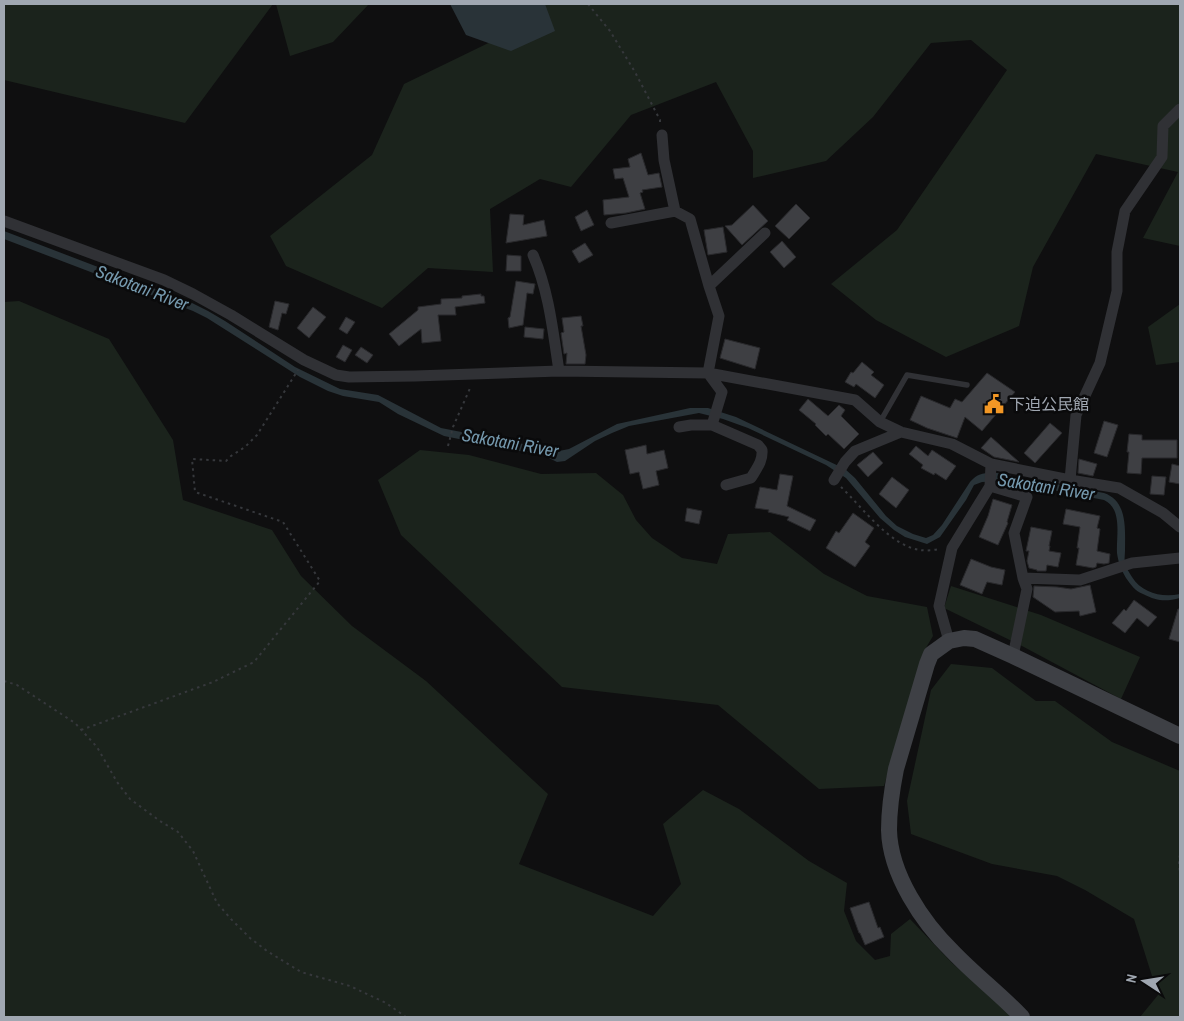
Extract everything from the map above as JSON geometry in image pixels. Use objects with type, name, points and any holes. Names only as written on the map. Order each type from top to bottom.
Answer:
[{"type":"street","points":[[1070,480],[1076,415],[1100,363],[1117,291],[1117,252],[1125,210],[1162,157],[1163,126],[1180,109]]},
{"type":"street","points":[[662,135],[664,160],[675,211]]},
{"type":"street","points":[[611,223],[675,211],[690,219],[719,316],[708,373],[722,392],[713,423]]},
{"type":"street","points":[[4,221],[164,280],[232,315],[304,360],[336,375],[358,377],[559,371],[708,373],[855,400],[880,422],[902,432],[952,444],[991,468],[1119,488],[1163,513],[1180,527]]},
{"type":"street","points":[[709,286],[765,233]]},
{"type":"street","points":[[533,255],[539,268],[550,310],[559,371]]},
{"type":"street","points":[[678,427],[713,423],[758,444],[762,450],[762,456],[759,466],[751,478],[726,485]]},
{"type":"street","points":[[835,478],[845,462],[856,451],[902,432]]},
{"type":"street","points":[[949,641],[939,606],[952,548],[990,486],[991,468]]},
{"type":"street","points":[[990,486],[1028,497],[1014,533],[1027,589],[1013,656]]},
{"type":"street","points":[[1023,578],[1080,580],[1132,563],[1180,558]]},
{"type":"street","points":[[1022,1017],[936,935],[922,917],[898,875],[893,855],[889,831],[893,785],[927,664],[932,654],[949,641],[964,638],[975,639],[1180,736]]},
{"type":"lane","points":[[880,422],[907,375],[967,385]]},
{"type":"path","points":[[588,4],[610,31],[635,72],[660,120],[662,135]]},
{"type":"path","points":[[81,730],[213,682],[254,662],[320,581],[283,522],[195,492],[192,459],[226,461],[245,447],[257,435],[302,364]]},
{"type":"path","points":[[448,446],[453,427],[476,374]]},
{"type":"path","points":[[835,478],[884,531],[903,544],[920,550],[952,548]]},
{"type":"path","points":[[4,681],[39,699],[81,730],[97,747],[117,782],[130,799],[178,832],[193,851],[217,903],[250,938],[301,972],[350,986],[386,1003],[406,1017]]},
{"type":"path","points":[[1180,856],[1180,875]]},
{"type":"shaded area","points":[[4,4],[273,4],[185,123],[4,80]]},
{"type":"shaded area","points":[[276,4],[369,4],[333,42],[290,56]]},
{"type":"shaded area","points":[[529,4],[1180,4],[1180,246],[1143,238],[1178,172],[1096,154],[1033,267],[1019,326],[946,357],[876,320],[831,284],[897,230],[1007,70],[971,40],[931,43],[873,117],[826,161],[753,178],[753,151],[716,82],[631,115],[571,187],[540,179],[490,209],[493,272],[428,268],[382,308],[286,266],[270,236],[372,155],[404,84],[536,20]]},
{"type":"shaded area","points":[[19,301],[109,339],[173,440],[183,500],[272,530],[301,576],[352,626],[426,681],[548,794],[519,864],[653,916],[681,884],[663,824],[703,790],[739,809],[809,861],[847,883],[844,911],[856,941],[875,960],[890,956],[891,934],[910,919],[952,963],[1000,1004],[1011,1017],[4,1017],[4,302]]},
{"type":"shaded area","points":[[1180,304],[1180,362],[1156,365],[1148,327]]},
{"type":"shaded area","points":[[420,450],[469,455],[541,474],[596,473],[623,495],[636,520],[652,538],[682,558],[717,564],[728,534],[770,532],[824,574],[867,596],[927,607],[933,636],[924,651],[884,786],[819,789],[718,705],[562,687],[401,535],[378,480]]},
{"type":"shaded area","points":[[951,586],[1041,615],[1140,657],[1121,699],[1022,646],[944,608]]},
{"type":"shaded area","points":[[951,664],[992,668],[1036,701],[1055,701],[1112,742],[1180,771],[1180,1017],[1140,1017],[1158,995],[1134,919],[1057,876],[992,864],[911,834],[907,801],[931,690]]},
{"type":"water","points":[[450,4],[545,4],[555,31],[511,51],[466,35]]},
{"type":"water","name":"Sakotani River","points":[[4,231],[192,303],[225,321],[295,367],[340,389],[378,395],[441,428],[559,451],[569,449],[617,424],[690,408],[708,408],[736,417],[845,469],[897,526],[926,538],[933,535],[942,525],[970,482],[976,476],[982,474],[997,473],[1104,493],[1117,502],[1124,517],[1125,561],[1132,577],[1141,587],[1153,593],[1160,595],[1180,594],[1180,598],[1161,600],[1133,588],[1119,563],[1116,516],[1110,504],[1104,500],[1007,481],[982,482],[974,485],[966,500],[940,537],[927,544],[905,537],[894,530],[880,518],[846,478],[826,465],[748,428],[699,413],[629,426],[595,441],[565,461],[557,462],[539,453],[519,451],[444,436],[398,414],[379,402],[343,396],[328,391],[300,377],[193,311],[4,239]]},
{"type":"building","points":[[641,153],[648,175],[659,173],[662,187],[642,190],[643,192],[640,193],[645,209],[604,215],[603,200],[629,197],[623,178],[615,179],[613,169],[630,167],[628,159]]},
{"type":"building","points":[[796,204],[810,218],[789,239],[775,226]]},
{"type":"building","points":[[753,205],[768,221],[742,245],[725,226],[732,225]]},
{"type":"building","points":[[587,210],[594,225],[581,231],[575,217]]},
{"type":"building","points":[[510,214],[524,215],[523,225],[544,220],[547,236],[506,243]]},
{"type":"building","points":[[723,227],[727,252],[708,255],[704,230]]},
{"type":"building","points":[[782,241],[796,257],[784,268],[770,252]]},
{"type":"building","points":[[585,243],[593,255],[579,263],[572,251]]},
{"type":"building","points":[[507,255],[521,256],[521,271],[506,271]]},
{"type":"building","points":[[516,281],[535,284],[533,294],[527,293],[523,325],[509,328],[508,318],[510,317]]},
{"type":"building","points":[[481,294],[481,296],[484,296],[485,303],[455,307],[456,315],[438,315],[441,341],[422,343],[421,329],[399,346],[389,334],[418,310],[418,307],[441,304],[441,299],[462,298],[462,296]]},
{"type":"building","points":[[275,301],[289,304],[286,314],[282,313],[278,330],[269,327]]},
{"type":"building","points":[[313,307],[326,317],[309,338],[297,328]]},
{"type":"building","points":[[581,316],[586,355],[585,364],[566,364],[567,353],[564,354],[561,333],[564,332],[562,318]]},
{"type":"building","points":[[346,317],[355,322],[347,334],[339,329]]},
{"type":"building","points":[[525,327],[544,329],[543,339],[524,337]]},
{"type":"building","points":[[725,339],[760,348],[755,369],[720,358]]},
{"type":"building","points":[[343,345],[352,350],[345,362],[336,357]]},
{"type":"building","points":[[361,347],[373,355],[367,363],[355,355]]},
{"type":"building","points":[[862,362],[874,372],[871,375],[884,385],[875,398],[856,384],[854,387],[845,382],[851,372],[853,373]]},
{"type":"building","points":[[987,373],[1015,392],[982,431],[965,417],[957,438],[910,420],[921,396],[950,408],[955,399],[962,402]]},
{"type":"building","points":[[808,399],[828,416],[839,405],[845,410],[841,416],[859,434],[844,449],[828,434],[826,436],[816,424],[799,410]]},
{"type":"building","points":[[1104,421],[1118,425],[1107,457],[1094,453]]},
{"type":"building","points":[[1050,423],[1062,433],[1035,463],[1024,453]]},
{"type":"building","points":[[1129,434],[1142,435],[1142,440],[1177,440],[1177,458],[1142,458],[1141,474],[1127,473]]},
{"type":"building","points":[[991,437],[1019,462],[994,457],[981,448]]},
{"type":"building","points":[[646,445],[647,454],[664,450],[668,468],[656,471],[659,485],[643,489],[639,472],[630,474],[625,450]]},
{"type":"building","points":[[916,446],[928,456],[932,450],[956,466],[946,480],[935,473],[934,475],[921,468],[923,465],[909,454]]},
{"type":"building","points":[[873,452],[883,463],[868,477],[857,465]]},
{"type":"building","points":[[1079,459],[1097,464],[1093,476],[1078,473]]},
{"type":"building","points":[[1172,464],[1180,466],[1180,484],[1169,482]]},
{"type":"building","points":[[780,474],[793,476],[787,506],[816,520],[810,531],[787,520],[789,517],[768,512],[769,510],[755,508],[760,487],[777,490]]},
{"type":"building","points":[[1152,476],[1166,477],[1164,495],[1150,494]]},
{"type":"building","points":[[892,477],[909,490],[896,508],[879,494]]},
{"type":"building","points":[[993,499],[1012,505],[1008,523],[998,545],[979,537]]},
{"type":"building","points":[[687,508],[702,511],[699,524],[685,521]]},
{"type":"building","points":[[1066,509],[1100,516],[1097,528],[1100,529],[1097,551],[1110,554],[1109,563],[1097,563],[1096,567],[1093,568],[1076,565],[1080,527],[1063,524]]},
{"type":"building","points":[[853,513],[874,528],[865,542],[870,546],[855,567],[826,548],[836,531],[839,533]]},
{"type":"building","points":[[1031,527],[1052,531],[1049,551],[1061,553],[1058,567],[1047,565],[1046,571],[1037,571],[1029,568],[1027,561],[1029,551],[1026,551]]},
{"type":"building","points":[[971,559],[1005,570],[1002,585],[987,582],[982,594],[960,585]]},
{"type":"building","points":[[1090,585],[1096,612],[1080,616],[1079,611],[1055,612],[1033,597],[1034,586],[1071,589]]},
{"type":"building","points":[[1134,600],[1157,617],[1148,627],[1137,618],[1125,633],[1112,623],[1124,609],[1126,611]]},
{"type":"building","points":[[1178,609],[1180,609],[1180,642],[1169,639]]},
{"type":"building","points":[[869,902],[878,928],[880,927],[884,937],[865,945],[850,908]]},
{"type":"place","name":"下迫公民館","points":[[994,404]]}]
